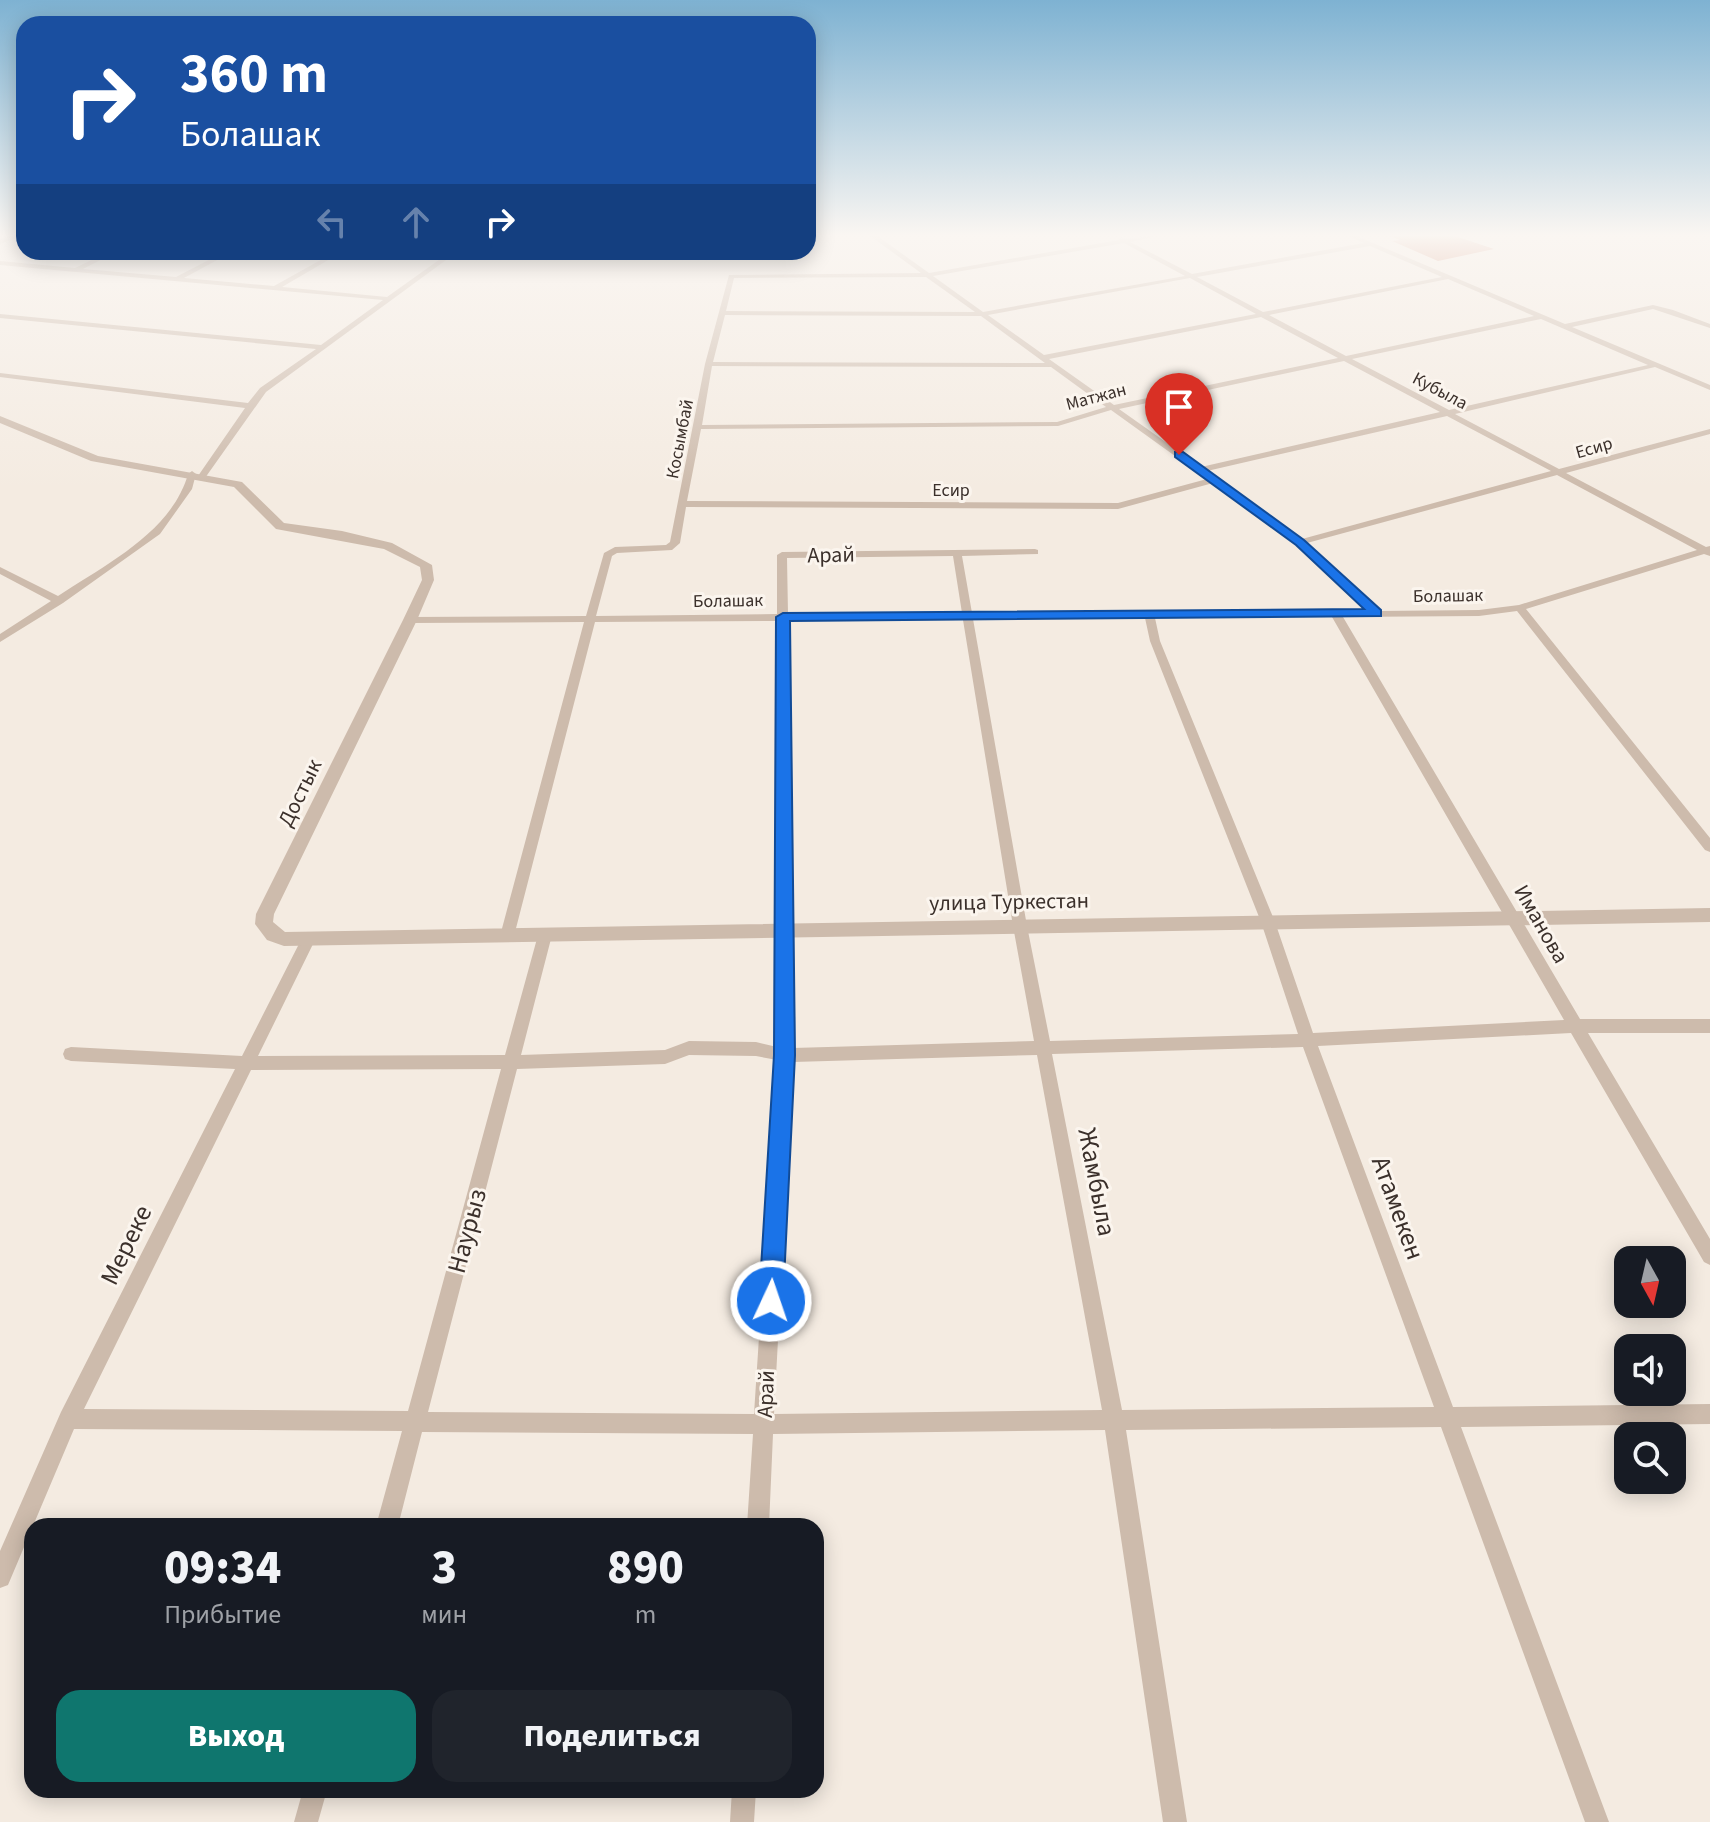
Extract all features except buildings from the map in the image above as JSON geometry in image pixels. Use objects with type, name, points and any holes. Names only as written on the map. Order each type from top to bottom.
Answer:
[{"type":"street","points":[[42,320],[322,347]]},
{"type":"street","points":[[0,639],[157,532],[263,390],[359,320]]},
{"type":"street","name":"Косымбай","points":[[590,619],[610,552],[674,546],[700,427],[709,364],[721,320]]},
{"type":"street","points":[[990,320],[1300,542],[1376,613]]},
{"type":"street","points":[[1042,358],[1227,320]]},
{"type":"street","name":"Кубыла","points":[[1274,320],[1708,551]]},
{"type":"street","name":"Матжан","points":[[700,427],[1036,426],[1076,420],[1111,408],[1525,320]]},
{"type":"street","points":[[1546,320],[1710,388]]},
{"type":"street","points":[[1562,327],[1594,320]]},
{"type":"street","points":[[709,364],[1051,365]]},
{"type":"street","points":[[1201,470],[1656,365]]},
{"type":"street","points":[[0,375],[250,406]]},
{"type":"street","points":[[0,419],[80,455],[197,475],[244,488],[280,526],[342,535],[388,546],[422,562],[426,565],[428,580],[410,620]]},
{"type":"street","name":"Есир","points":[[1300,542],[1561,474],[1710,431]]},
{"type":"street","name":"Есир","points":[[684,504],[1118,506],[1215,480]]},
{"type":"street","name":"Болашак","points":[[410,620],[1479,613],[1520,608],[1708,551]]},
{"type":"street","name":"Арай","points":[[758,1518],[785,1055],[782,555],[1035,552]]},
{"type":"street","name":"Жамбыла","points":[[957,553],[1020,926],[1114,1420],[1175,1822]]},
{"type":"street","points":[[0,570],[59,601]]},
{"type":"street","points":[[1520,608],[1710,847]]},
{"type":"street","name":"Иманова","points":[[1335,613],[1710,1256]]},
{"type":"street","name":"Атамекен","points":[[1149,614],[1155,641],[1268,922],[1308,1040],[1597,1822]]},
{"type":"street","points":[[507,936],[590,619]]},
{"type":"street","name":"Достык","points":[[308,940],[273,935],[264,924],[265,914],[410,620]]},
{"type":"street","name":"улица Туркестан","points":[[308,940],[786,929],[1710,915]]},
{"type":"street","name":"Наурыз","points":[[389,1518],[545,935]]},
{"type":"street","name":"Мереке","points":[[25,1518],[68,1419],[308,940]]},
{"type":"street","points":[[71,1054],[245,1063],[511,1062],[665,1057],[689,1048],[756,1049],[785,1055],[1308,1040],[1576,1026],[1710,1026]]},
{"type":"street","points":[[68,1419],[764,1424],[1710,1414]]},
{"type":"street","name":"Мереке","points":[[0,1577],[24,1521]]},
{"type":"street","points":[[306,1822],[313,1798]]},
{"type":"street","points":[[742,1822],[744,1798]]},
{"type":"route","points":[[771,1301],[785,1055],[783,617],[1376,613],[1300,542],[1179,455]]}]
